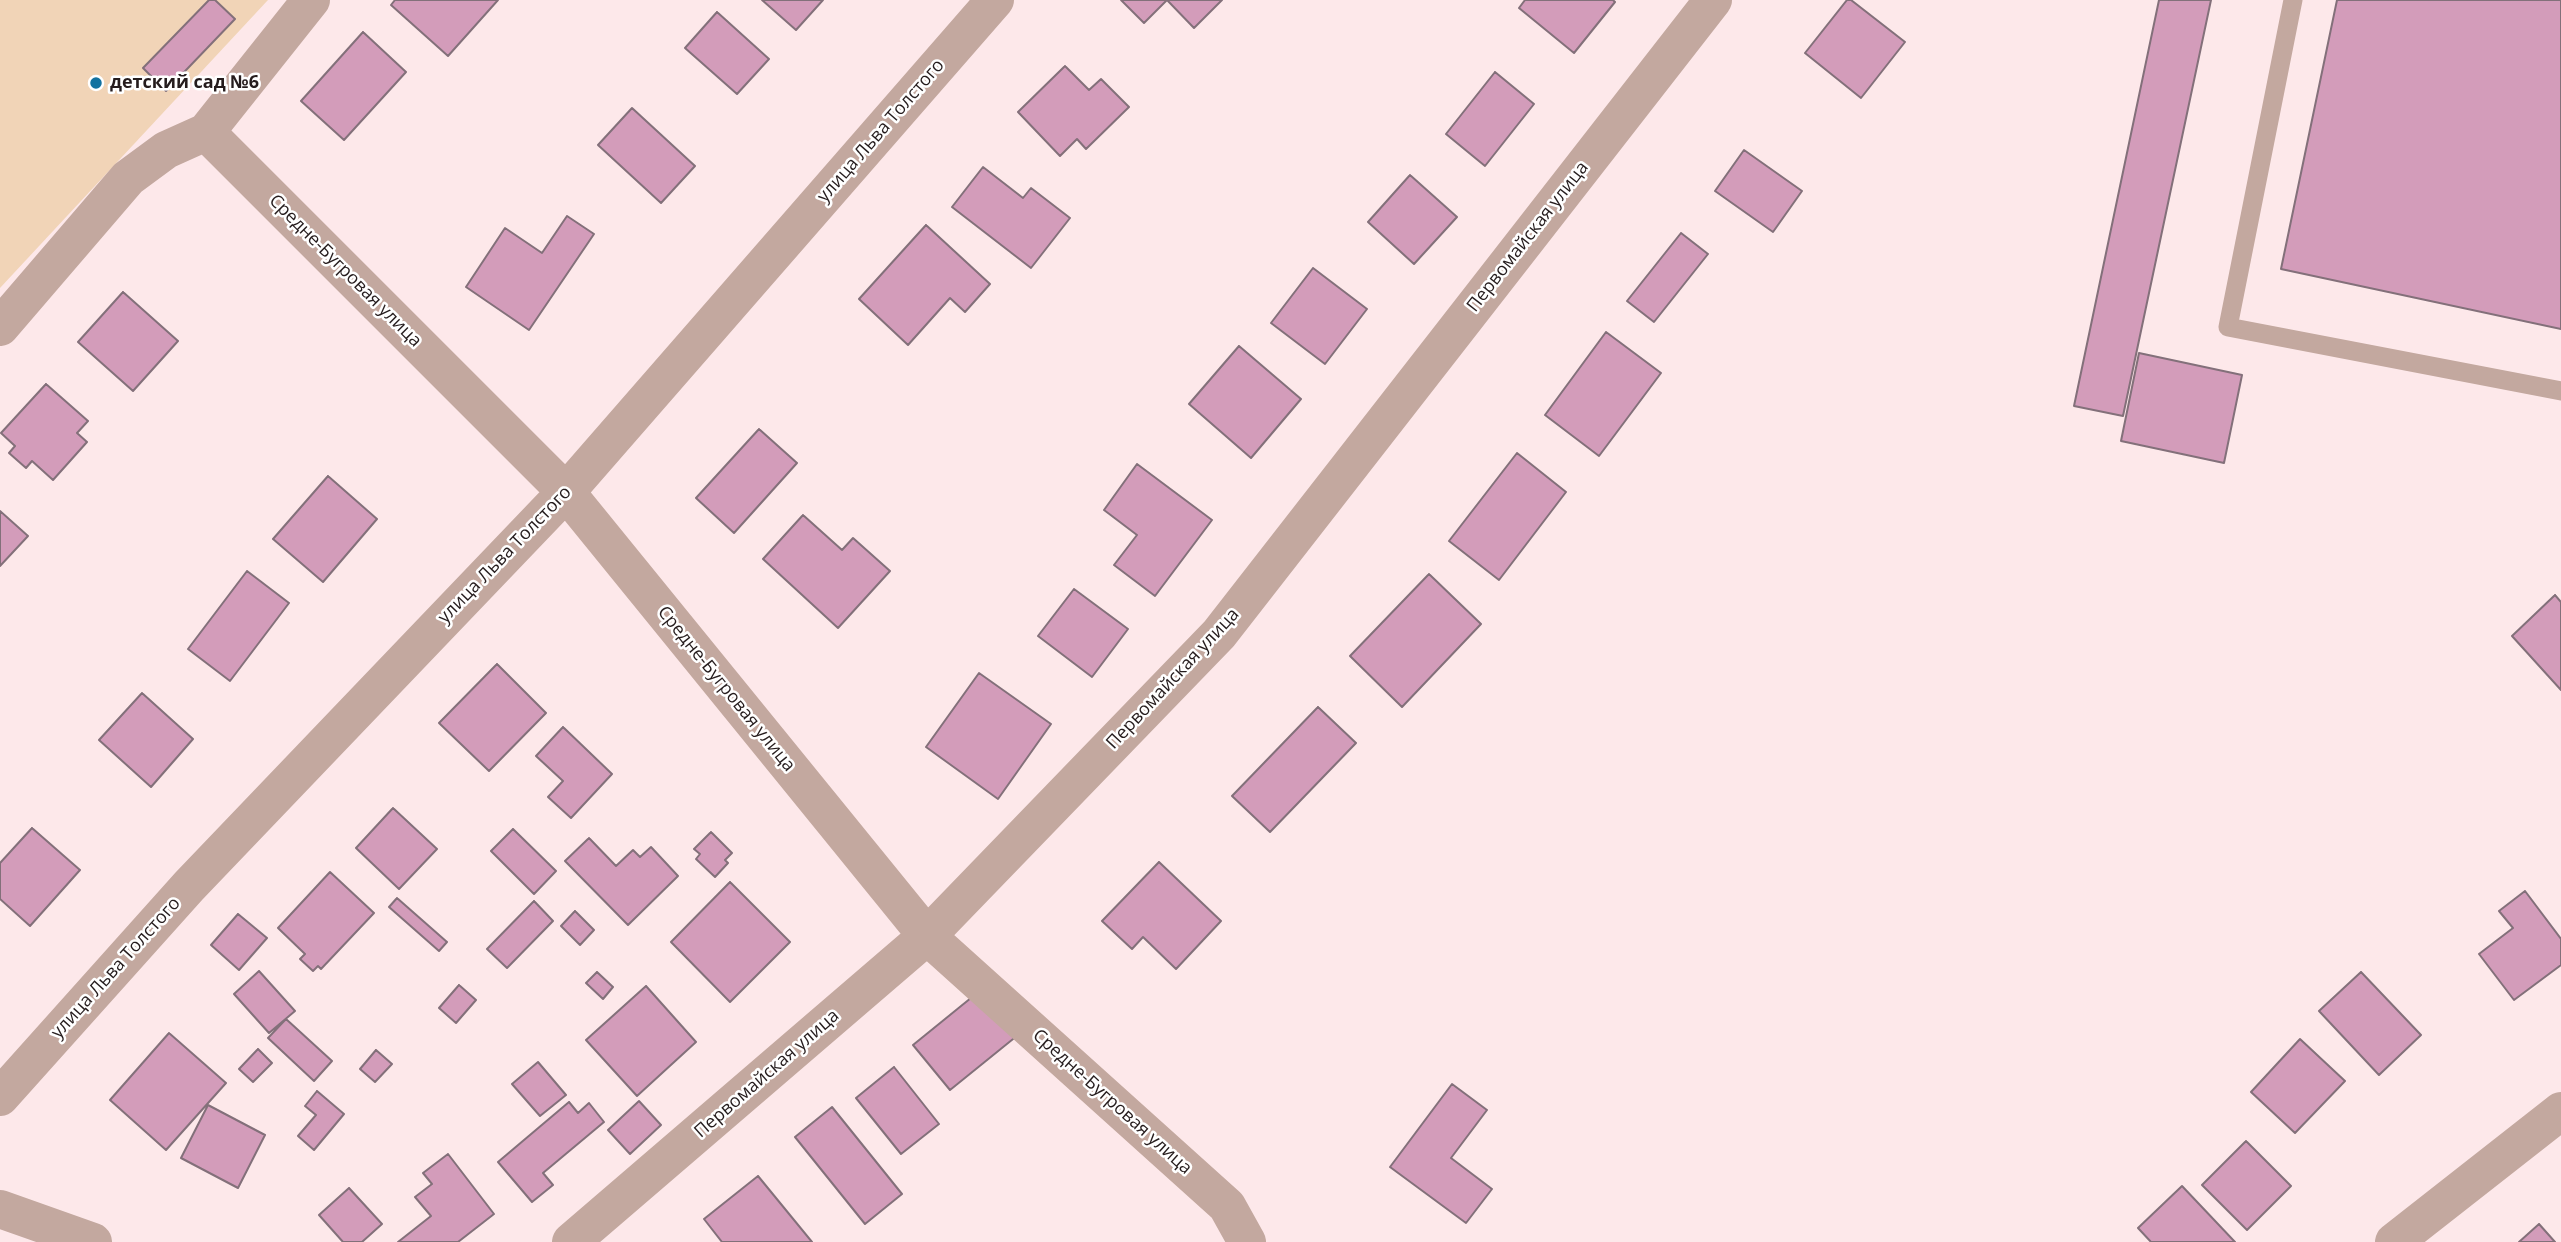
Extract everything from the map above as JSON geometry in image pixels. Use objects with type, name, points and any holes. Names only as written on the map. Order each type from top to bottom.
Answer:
[{"type":"street","points":[[0,327],[128,178],[166,150],[206,132],[311,0]]},
{"type":"street","name":"улица Льва Толстого","points":[[0,1097],[189,886],[566,492],[995,0]]},
{"type":"street","name":"Первомайская улица","points":[[571,1242],[927,936],[1219,634],[1713,0]]},
{"type":"street","name":"Средне-Бугровая улица","points":[[206,132],[566,492],[927,936],[1227,1206],[1247,1242]]},
{"type":"street","points":[[2394,1242],[2561,1111]]},
{"type":"street","points":[[0,1209],[93,1242]]},
{"type":"lane","points":[[2292,0],[2228,327],[2561,391]]},
{"type":"shaded area","name":"детский сад №6","points":[[0,0],[268,0],[0,288]]},
{"type":"building","points":[[209,0],[215,0],[235,19],[166,91],[143,68]]},
{"type":"building","points":[[395,0],[498,0],[448,56],[391,5]]},
{"type":"building","points":[[762,0],[823,0],[796,30]]},
{"type":"building","points":[[1121,0],[1167,0],[1144,23]]},
{"type":"building","points":[[1167,0],[1222,0],[1194,28]]},
{"type":"building","points":[[1525,0],[1615,2],[1574,53],[1519,8]]},
{"type":"building","points":[[1847,0],[1851,0],[1905,42],[1861,98],[1805,53]]},
{"type":"building","points":[[2159,0],[2211,0],[2123,416],[2074,406]]},
{"type":"building","points":[[2337,0],[2561,0],[2561,329],[2281,269]]},
{"type":"building","points":[[717,12],[769,59],[737,94],[685,48]]},
{"type":"building","points":[[363,32],[406,72],[344,140],[301,101]]},
{"type":"building","points":[[1065,66],[1089,90],[1101,79],[1129,107],[1086,149],[1077,139],[1060,156],[1018,112]]},
{"type":"building","points":[[1495,72],[1534,104],[1485,166],[1446,134]]},
{"type":"building","points":[[632,108],[695,166],[661,203],[598,145]]},
{"type":"building","points":[[1744,150],[1802,191],[1773,232],[1715,191]]},
{"type":"building","points":[[983,167],[1023,198],[1031,188],[1070,218],[1031,268],[952,207]]},
{"type":"building","points":[[1410,175],[1457,217],[1414,264],[1368,222]]},
{"type":"building","points":[[567,216],[594,234],[529,330],[466,287],[505,228],[542,253]]},
{"type":"building","points":[[926,225],[990,284],[965,312],[950,298],[908,345],[859,299]]},
{"type":"building","points":[[1681,233],[1708,254],[1654,322],[1627,301]]},
{"type":"building","points":[[1313,268],[1367,309],[1325,364],[1271,323]]},
{"type":"building","points":[[123,292],[178,341],[133,391],[78,342]]},
{"type":"building","points":[[1606,332],[1661,373],[1599,456],[1545,415]]},
{"type":"building","points":[[1239,346],[1301,399],[1251,458],[1189,404]]},
{"type":"building","points":[[2139,353],[2242,375],[2224,463],[2121,441]]},
{"type":"building","points":[[46,384],[88,421],[77,433],[87,442],[53,480],[32,461],[26,468],[9,453],[15,446],[1,433]]},
{"type":"building","points":[[759,429],[797,463],[734,533],[696,498]]},
{"type":"building","points":[[1517,453],[1566,492],[1499,580],[1449,541]]},
{"type":"building","points":[[1137,464],[1212,520],[1155,596],[1114,565],[1137,535],[1104,510]]},
{"type":"building","points":[[328,476],[377,519],[323,582],[273,539]]},
{"type":"building","points":[[0,511],[28,536],[0,566]]},
{"type":"building","points":[[803,515],[842,550],[853,538],[890,571],[838,628],[763,559]]},
{"type":"building","points":[[247,571],[289,603],[230,681],[188,649]]},
{"type":"building","points":[[1429,574],[1481,624],[1402,707],[1350,656]]},
{"type":"building","points":[[1074,589],[1128,629],[1092,677],[1038,636]]},
{"type":"building","points":[[2555,595],[2561,602],[2561,690],[2512,636]]},
{"type":"building","points":[[497,664],[546,713],[489,771],[439,723]]},
{"type":"building","points":[[979,673],[1051,724],[998,799],[926,747]]},
{"type":"building","points":[[142,693],[193,739],[151,787],[99,740]]},
{"type":"building","points":[[1318,707],[1356,743],[1270,832],[1232,796]]},
{"type":"building","points":[[563,727],[612,774],[571,818],[548,797],[563,781],[536,756]]},
{"type":"building","points":[[393,808],[437,849],[399,889],[356,848]]},
{"type":"building","points":[[32,828],[80,870],[30,926],[0,899],[0,863]]},
{"type":"building","points":[[513,829],[556,871],[534,894],[491,851]]},
{"type":"building","points":[[711,832],[732,853],[725,860],[728,863],[715,877],[696,859],[700,854],[694,849]]},
{"type":"building","points":[[589,838],[616,866],[633,850],[640,857],[651,847],[678,876],[628,925],[565,861]]},
{"type":"building","points":[[1159,862],[1221,921],[1176,969],[1143,937],[1132,949],[1102,921]]},
{"type":"building","points":[[330,872],[374,913],[321,969],[318,966],[313,971],[300,959],[305,954],[278,928]]},
{"type":"building","points":[[730,882],[790,942],[730,1002],[671,942]]},
{"type":"building","points":[[2525,891],[2561,939],[2561,965],[2514,1000],[2479,954],[2513,928],[2499,911]]},
{"type":"building","points":[[397,898],[447,942],[439,951],[389,907]]},
{"type":"building","points":[[534,901],[553,921],[507,968],[487,949]]},
{"type":"building","points":[[575,911],[594,930],[580,945],[561,926]]},
{"type":"building","points":[[238,914],[267,938],[239,970],[211,945]]},
{"type":"building","points":[[259,971],[295,1011],[269,1033],[234,994]]},
{"type":"building","points":[[597,972],[613,987],[603,999],[586,983]]},
{"type":"building","points":[[2361,972],[2421,1035],[2379,1075],[2319,1011]]},
{"type":"building","points":[[459,985],[476,1000],[456,1023],[439,1008]]},
{"type":"building","points":[[646,986],[696,1042],[637,1096],[586,1040]]},
{"type":"building","points":[[982,989],[1018,1035],[950,1090],[913,1045]]},
{"type":"building","points":[[286,1019],[332,1061],[314,1081],[268,1038]]},
{"type":"building","points":[[169,1033],[226,1083],[166,1150],[110,1100]]},
{"type":"building","points":[[2300,1039],[2345,1081],[2295,1133],[2251,1092]]},
{"type":"building","points":[[258,1049],[272,1063],[253,1082],[239,1069]]},
{"type":"building","points":[[376,1050],[392,1064],[375,1082],[360,1069]]},
{"type":"building","points":[[538,1062],[566,1095],[540,1116],[512,1084]]},
{"type":"building","points":[[894,1067],[939,1124],[901,1154],[856,1098]]},
{"type":"building","points":[[1452,1084],[1487,1110],[1451,1158],[1492,1189],[1466,1223],[1390,1167]]},
{"type":"building","points":[[317,1091],[344,1114],[314,1150],[298,1136],[316,1115],[305,1106]]},
{"type":"building","points":[[639,1101],[661,1125],[630,1154],[608,1130]]},
{"type":"building","points":[[569,1102],[578,1113],[589,1103],[604,1122],[543,1173],[553,1185],[532,1202],[498,1162]]},
{"type":"building","points":[[208,1105],[265,1135],[238,1188],[181,1158]]},
{"type":"building","points":[[832,1107],[902,1194],[865,1224],[795,1137]]},
{"type":"building","points":[[2246,1141],[2291,1186],[2247,1230],[2202,1185]]},
{"type":"building","points":[[448,1154],[494,1214],[458,1242],[398,1242],[431,1216],[415,1197],[432,1184],[423,1173]]},
{"type":"building","points":[[758,1176],[812,1242],[722,1242],[704,1219]]},
{"type":"building","points":[[2182,1186],[2235,1242],[2151,1242],[2138,1228]]},
{"type":"building","points":[[349,1188],[382,1224],[362,1242],[343,1242],[319,1215]]},
{"type":"building","points":[[2539,1224],[2555,1242],[2519,1242]]},
{"type":"place","name":"детский сад №6","points":[[96,83]]}]
